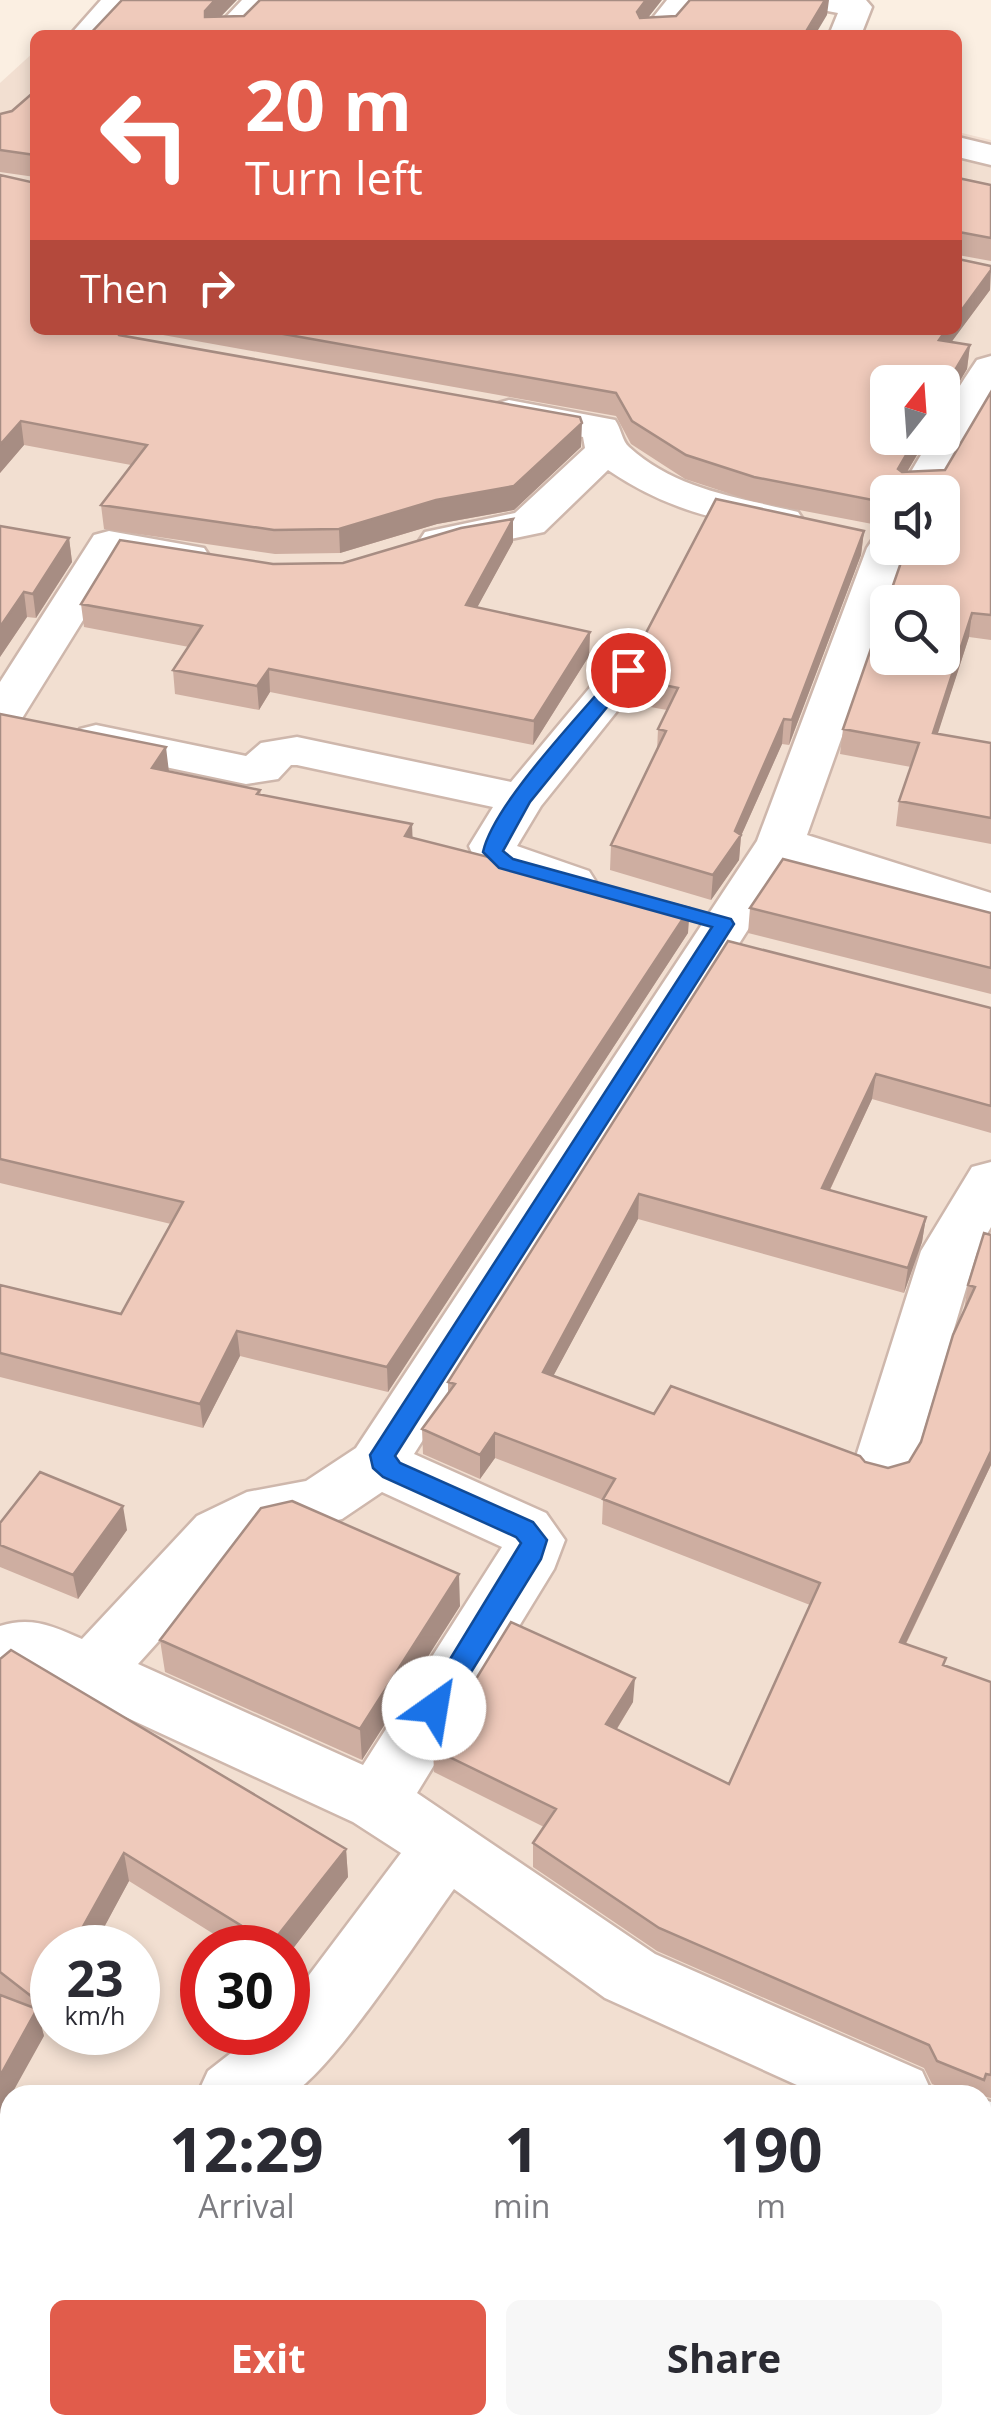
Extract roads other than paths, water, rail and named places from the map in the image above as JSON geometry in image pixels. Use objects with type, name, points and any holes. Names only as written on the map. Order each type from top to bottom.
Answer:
[{"type":"street","points":[[91,30],[118,0]]},
{"type":"street","points":[[230,30],[260,0]]},
{"type":"street","points":[[659,30],[684,0]]},
{"type":"street","points":[[818,0],[856,6],[847,30]]},
{"type":"street","points":[[962,148],[991,155]]},
{"type":"street","points":[[929,475],[991,368]]},
{"type":"street","points":[[91,1672],[218,1533],[248,1516],[321,1502],[382,1461],[384,1450],[707,927],[780,842],[859,539],[699,503],[661,487],[606,450],[600,428],[465,404]]},
{"type":"street","points":[[398,553],[453,537],[529,523],[606,450]]},
{"type":"street","points":[[220,562],[109,544],[46,644],[24,724],[246,770],[262,769],[277,753],[297,751],[522,799]]},
{"type":"street","points":[[0,638],[46,644]]},
{"type":"street","points":[[612,893],[496,858],[493,846],[522,799],[628,670]]},
{"type":"street","points":[[780,842],[991,910]]},
{"type":"street","points":[[707,927],[767,957]]},
{"type":"street","points":[[883,1466],[970,1258],[991,1181]]},
{"type":"street","points":[[376,1802],[534,1546],[531,1534],[524,1530],[392,1470],[382,1461]]},
{"type":"street","points":[[0,1652],[36,1647],[376,1802],[446,1846],[630,1976],[875,2085]]},
{"type":"street","points":[[246,2085],[286,2054],[316,2022],[446,1846]]}]
